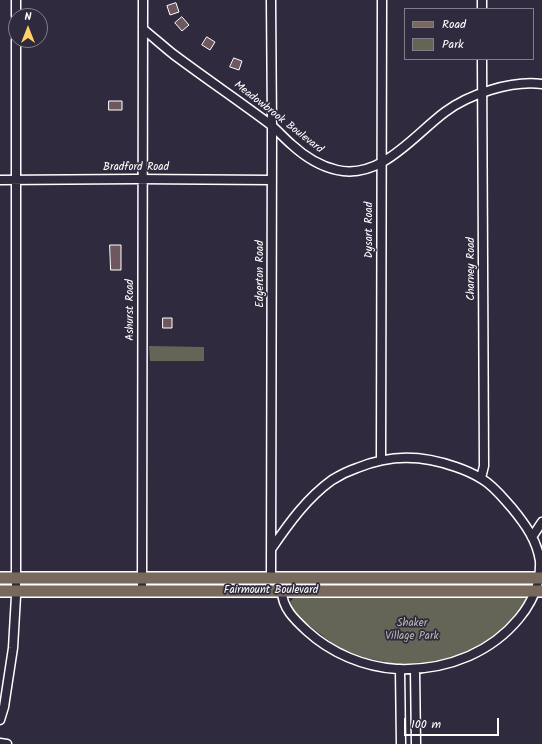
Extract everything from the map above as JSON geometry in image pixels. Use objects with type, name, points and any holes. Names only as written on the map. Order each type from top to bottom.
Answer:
[{"type":"main road","name":"Fairmount Boulevard","points":[[0,578],[540,578]]},
{"type":"main road","name":"Fairmount Boulevard","points":[[0,591],[539,591]]},
{"type":"street","points":[[143,0],[143,29]]},
{"type":"street","name":"Edgerton Road","points":[[270,0],[272,127],[272,578]]},
{"type":"street","name":"Dysart Road","points":[[381,460],[382,0]]},
{"type":"street","name":"Meadowbrook Boulevard","points":[[143,29],[173,54],[272,127],[305,156],[326,167],[345,172],[354,172],[381,163],[445,112],[459,103],[508,86],[521,84],[542,84]]},
{"type":"street","name":"Ashurst Road","points":[[142,591],[143,29]]},
{"type":"street","points":[[0,720],[4,707],[14,648],[16,591],[16,48]]},
{"type":"street","name":"Charney Road","points":[[481,478],[484,466],[482,60]]},
{"type":"street","name":"Bradford Road","points":[[0,180],[272,180]]},
{"type":"street","points":[[272,548],[293,517],[322,488],[334,479],[347,472],[381,460],[408,458],[430,460],[462,469],[481,478],[496,489],[519,517],[532,537],[539,557],[539,591],[520,618],[508,630],[488,646],[468,656],[436,666],[415,669],[380,667],[359,661],[328,647],[309,633],[291,615],[284,604],[282,591]]},
{"type":"street","points":[[532,537],[542,522]]},
{"type":"street","points":[[400,669],[401,744]]},
{"type":"street","points":[[415,669],[416,744]]},
{"type":"street","points":[[0,743],[7,744]]},
{"type":"green space","points":[[149,346],[204,347],[204,361],[150,361]]},
{"type":"green space","name":"Shaker Village Park","points":[[294,597],[534,597],[503,630],[479,646],[452,657],[420,664],[395,664],[366,658],[337,647],[305,622],[292,609],[290,602]]},
{"type":"building","points":[[176,3],[179,12],[170,15],[167,6]]},
{"type":"building","points":[[182,17],[189,25],[182,31],[175,23]]},
{"type":"building","points":[[207,37],[215,42],[210,50],[202,45]]},
{"type":"building","points":[[234,58],[242,61],[239,70],[230,67]]},
{"type":"building","points":[[109,101],[122,101],[122,110],[109,110]]},
{"type":"building","points":[[110,245],[121,245],[121,270],[111,270]]},
{"type":"building","points":[[163,318],[172,318],[172,328],[163,328]]}]
